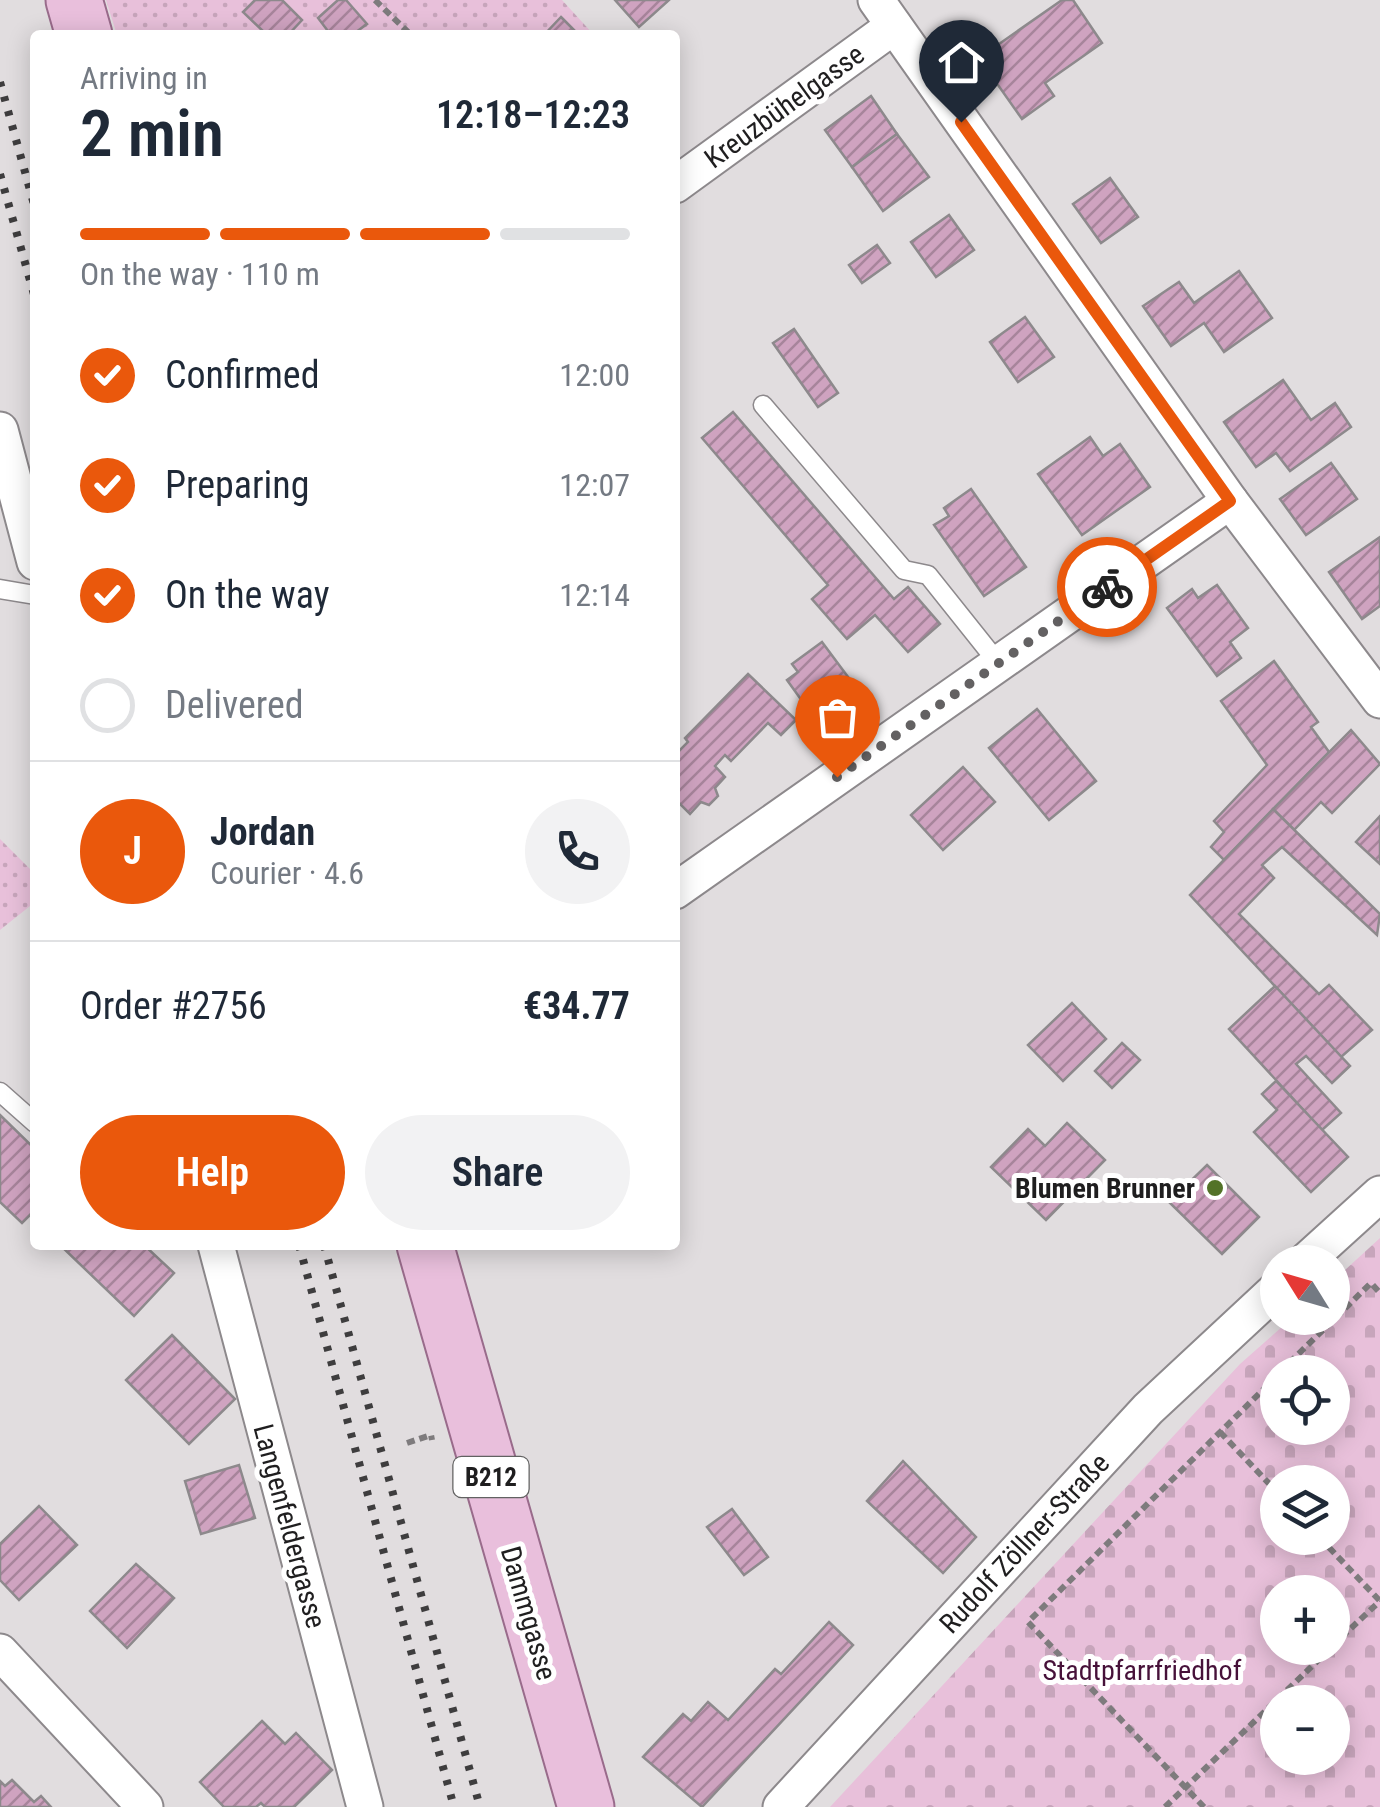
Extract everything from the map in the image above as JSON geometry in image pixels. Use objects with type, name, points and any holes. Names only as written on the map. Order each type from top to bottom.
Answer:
[{"type":"main road","points":[[74,0],[83,30]]},
{"type":"main road","name":"Dammgasse","points":[[426,1250],[586,1807]]},
{"type":"street","name":"Kreuzbühelgasse","points":[[680,181],[885,13]]},
{"type":"street","points":[[885,13],[1230,501],[1380,700]]},
{"type":"street","points":[[0,430],[30,543]]},
{"type":"street","points":[[680,887],[1230,501]]},
{"type":"street","points":[[1324,1245],[1380,1194]]},
{"type":"street","name":"Langenfeldergasse","points":[[217,1250],[365,1807]]},
{"type":"street","name":"Rudolf Zöllner-Straße","points":[[780,1807],[1148,1408],[1260,1305]]},
{"type":"street","points":[[2,1659],[145,1807]]},
{"type":"lane","points":[[762,404],[904,570],[928,575],[999,664]]},
{"type":"lane","points":[[0,590],[30,594]]},
{"type":"lane","points":[[0,1092],[30,1119]]},
{"type":"path","points":[[375,0],[405,30]]},
{"type":"path","points":[[1298,1355],[1371,1283],[1380,1293]]},
{"type":"path","points":[[1204,1807],[1028,1622],[1260,1393]]},
{"type":"path","points":[[1220,1432],[1260,1474]]},
{"type":"path","points":[[407,1443],[431,1436],[436,1453]]},
{"type":"path","points":[[1336,1555],[1380,1601],[1350,1630]]},
{"type":"path","points":[[1165,1807],[1313,1665]]},
{"type":"green space","points":[[106,0],[562,0],[589,30],[115,30]]},
{"type":"green space","points":[[0,839],[30,869],[30,906],[0,930]]},
{"type":"green space","name":"Stadtpfarrfriedhof","points":[[1380,1238],[1380,1807],[830,1807],[1240,1364],[1273,1335],[1350,1335],[1350,1265]]},
{"type":"building","points":[[255,0],[282,0],[302,20],[293,30],[262,30],[243,12]]},
{"type":"building","points":[[338,0],[346,0],[367,24],[359,30],[327,30],[318,18]]},
{"type":"building","points":[[615,0],[669,0],[639,27]]},
{"type":"building","points":[[1062,0],[1073,0],[1102,43],[1045,83],[1054,96],[1022,119],[979,58]]},
{"type":"building","points":[[561,17],[574,30],[549,30]]},
{"type":"building","points":[[871,96],[897,134],[852,167],[825,130]]},
{"type":"building","points":[[897,134],[929,177],[883,211],[852,167]]},
{"type":"building","points":[[1110,178],[1138,217],[1101,243],[1073,204]]},
{"type":"building","points":[[949,215],[974,250],[936,277],[911,242]]},
{"type":"building","points":[[877,245],[890,263],[862,283],[849,265]]},
{"type":"building","points":[[1239,271],[1272,318],[1224,352],[1204,323],[1171,346],[1143,306],[1179,282],[1194,303]]},
{"type":"building","points":[[1025,317],[1054,357],[1018,382],[990,342]]},
{"type":"building","points":[[794,329],[838,393],[818,407],[773,343]]},
{"type":"building","points":[[1283,380],[1311,420],[1335,403],[1351,427],[1290,471],[1276,453],[1256,467],[1224,422]]},
{"type":"building","points":[[733,412],[894,599],[908,587],[940,624],[908,652],[875,615],[847,639],[812,599],[828,585],[702,438]]},
{"type":"building","points":[[1090,437],[1103,456],[1120,444],[1150,487],[1082,535],[1038,474]]},
{"type":"building","points":[[1331,463],[1357,499],[1306,535],[1280,499]]},
{"type":"building","points":[[971,489],[1026,567],[984,596],[934,525],[949,516],[944,508]]},
{"type":"building","points":[[1380,537],[1380,606],[1362,619],[1329,572]]},
{"type":"building","points":[[1217,585],[1248,628],[1230,642],[1241,658],[1217,676],[1167,608],[1192,589],[1198,598]]},
{"type":"building","points":[[822,642],[857,689],[815,719],[787,680],[798,672],[792,664]]},
{"type":"building","points":[[1274,661],[1318,722],[1311,727],[1329,752],[1224,860],[1211,847],[1224,832],[1214,821],[1267,765],[1221,701]]},
{"type":"building","points":[[748,674],[796,720],[781,735],[768,723],[731,761],[725,755],[715,766],[725,777],[715,788],[718,796],[709,805],[701,802],[690,814],[680,804],[680,750],[688,742],[685,738]]},
{"type":"building","points":[[1037,709],[1096,781],[1049,820],[989,748]]},
{"type":"building","points":[[1351,730],[1380,764],[1332,813],[1321,802],[1294,830],[1273,809]]},
{"type":"building","points":[[963,767],[995,802],[943,850],[911,815]]},
{"type":"building","points":[[1273,809],[1380,914],[1377,935],[1282,847],[1262,865],[1274,878],[1239,914],[1319,994],[1329,985],[1372,1030],[1341,1057],[1190,895]]},
{"type":"building","points":[[1380,816],[1380,864],[1356,842]]},
{"type":"building","points":[[1275,986],[1350,1066],[1332,1083],[1306,1056],[1296,1064],[1341,1113],[1322,1130],[1229,1029]]},
{"type":"building","points":[[1072,1003],[1106,1039],[1063,1081],[1028,1045]]},
{"type":"building","points":[[1122,1043],[1140,1060],[1112,1088],[1095,1071]]},
{"type":"building","points":[[1276,1081],[1348,1157],[1311,1192],[1254,1132],[1277,1110],[1262,1094]]},
{"type":"building","points":[[0,1115],[30,1144],[30,1215],[22,1223],[0,1202]]},
{"type":"building","points":[[1067,1123],[1105,1160],[1046,1220],[991,1167],[1028,1129],[1045,1146]]},
{"type":"building","points":[[1207,1165],[1259,1217],[1222,1254],[1169,1202]]},
{"type":"building","points":[[65,1250],[149,1250],[174,1273],[134,1316]]},
{"type":"building","points":[[172,1335],[235,1399],[189,1444],[126,1380]]},
{"type":"building","points":[[903,1461],[976,1537],[943,1573],[867,1501]]},
{"type":"building","points":[[239,1465],[255,1518],[201,1534],[185,1481]]},
{"type":"building","points":[[39,1506],[77,1545],[19,1600],[0,1580],[0,1544]]},
{"type":"building","points":[[732,1509],[768,1557],[744,1575],[707,1527]]},
{"type":"building","points":[[136,1564],[174,1598],[127,1648],[90,1611]]},
{"type":"building","points":[[829,1622],[853,1645],[702,1807],[643,1757],[683,1714],[691,1721],[708,1702],[728,1720],[775,1669],[781,1674]]},
{"type":"building","points":[[262,1721],[285,1744],[296,1733],[332,1770],[294,1807],[265,1807],[261,1803],[256,1807],[224,1807],[200,1782]]},
{"type":"building","points":[[12,1780],[34,1802],[41,1796],[51,1807],[0,1807],[0,1781],[5,1786]]},
{"type":"railway","points":[[0,82],[30,190]]},
{"type":"railway","points":[[0,174],[30,280]]},
{"type":"railway","points":[[300,1250],[454,1807]]},
{"type":"railway","points":[[325,1250],[480,1807]]},
{"type":"way so far","points":[[837,777],[1107,587]]},
{"type":"place","name":"Blumen Brunner","points":[[1215,1188]]},
{"type":"route","points":[[961,122],[1230,501],[1107,587]]}]
